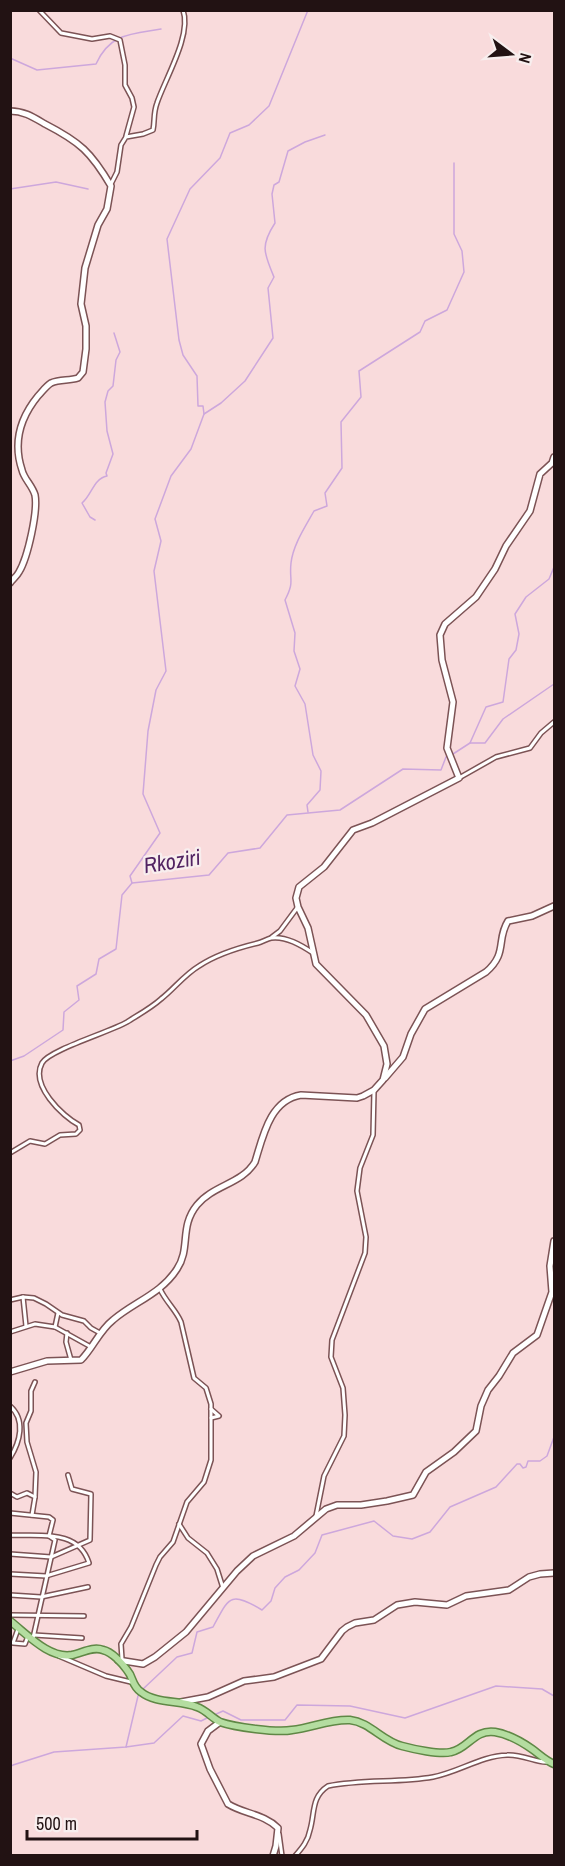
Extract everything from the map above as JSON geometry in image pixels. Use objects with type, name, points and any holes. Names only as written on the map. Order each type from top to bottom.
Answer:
[{"type":"main road","points":[[10,111],[27,114],[78,143],[93,157],[111,184],[107,209],[98,225],[82,283],[81,304],[86,336],[83,372],[78,378],[60,380],[46,387],[27,410],[20,428],[18,442],[22,473],[34,494],[35,512],[24,561],[20,571],[10,583]]},
{"type":"main road","points":[[384,1080],[387,1059],[379,1036],[358,1005],[316,963],[308,928],[296,898],[299,887],[324,867],[353,830],[372,823],[459,778],[447,748],[454,707],[452,689],[439,646],[442,630],[485,585],[508,541],[531,510],[540,474],[555,457]]},
{"type":"main road","points":[[10,1372],[47,1361],[81,1360],[100,1333],[115,1318],[160,1289],[170,1279],[180,1263],[187,1218],[206,1195],[235,1181],[251,1168],[255,1163],[272,1115],[284,1102],[291,1097],[301,1095],[358,1098],[374,1090],[403,1057],[411,1034],[425,1009],[494,966],[499,959],[504,930],[508,921],[532,916],[555,906]]},
{"type":"main road","points":[[120,1660],[143,1664],[155,1657],[180,1638],[237,1570],[256,1554],[287,1540],[307,1526],[316,1516],[333,1506],[362,1505],[411,1496],[426,1472],[454,1452],[476,1431],[481,1406],[488,1390],[500,1376],[513,1353],[537,1335],[552,1292],[550,1266],[555,1241]]},
{"type":"main road","points":[[181,1702],[208,1697],[321,1659],[347,1627],[355,1623],[374,1620],[397,1605],[415,1602],[447,1605],[466,1596],[509,1590],[529,1577],[555,1573]]},
{"type":"main road","points":[[10,1621],[55,1653],[71,1655],[102,1649],[120,1660],[128,1670],[134,1686],[140,1691],[155,1698],[199,1707],[215,1718],[241,1726],[285,1731],[327,1721],[351,1720],[366,1724],[380,1736],[396,1744],[443,1752],[457,1750],[474,1736],[495,1732],[525,1745],[552,1763]]},
{"type":"main road","points":[[215,1718],[201,1744],[206,1761],[228,1804],[268,1820],[278,1828],[279,1834],[273,1856]]},
{"type":"street","points":[[39,10],[62,33],[92,39],[111,36],[120,40],[125,65],[125,85],[134,107],[126,137],[121,145],[117,172],[111,184]]},
{"type":"street","points":[[126,137],[153,130],[153,115],[157,102],[183,37],[185,20],[183,10]]},
{"type":"street","points":[[459,778],[496,757],[530,748],[555,722]]},
{"type":"street","points":[[10,1153],[30,1141],[45,1144],[60,1135],[78,1132],[79,1125],[60,1112],[48,1096],[40,1074],[41,1064],[54,1053],[125,1021],[162,999],[202,964],[221,954],[271,938],[280,931],[299,907]]},
{"type":"street","points":[[271,938],[287,940],[313,953]]},
{"type":"street","points":[[316,1516],[326,1473],[344,1436],[343,1388],[331,1357],[332,1340],[365,1253],[366,1240],[357,1191],[360,1168],[373,1135],[374,1090]]},
{"type":"street","points":[[120,1660],[121,1644],[131,1627],[160,1557],[173,1542],[187,1503],[202,1486],[211,1460],[211,1409],[206,1388],[194,1378],[181,1322],[160,1289]]},
{"type":"street","points":[[10,1300],[23,1297],[43,1302],[58,1312],[83,1320],[100,1333]]},
{"type":"street","points":[[23,1297],[27,1326]]},
{"type":"street","points":[[55,1327],[58,1312]]},
{"type":"street","points":[[10,1332],[35,1324],[55,1327],[91,1347]]},
{"type":"street","points":[[67,1333],[66,1342],[71,1361]]},
{"type":"street","points":[[32,1515],[36,1472],[27,1442],[26,1423],[31,1411],[31,1391],[35,1382]]},
{"type":"street","points":[[10,1406],[19,1418],[20,1427],[16,1449],[10,1458]]},
{"type":"street","points":[[211,1409],[219,1416],[211,1419]]},
{"type":"street","points":[[10,1554],[51,1557],[90,1540],[91,1494],[72,1489],[68,1475]]},
{"type":"street","points":[[10,1493],[17,1497],[27,1493],[35,1497]]},
{"type":"street","points":[[10,1513],[52,1517],[49,1536]]},
{"type":"street","points":[[179,1524],[191,1540],[207,1553],[217,1569],[224,1588]]},
{"type":"street","points":[[10,1535],[62,1536],[85,1551],[89,1563],[46,1576],[10,1574]]},
{"type":"street","points":[[19,1627],[13,1643],[25,1644],[32,1636],[55,1539],[49,1536]]},
{"type":"street","points":[[10,1595],[41,1597],[88,1587]]},
{"type":"street","points":[[10,1615],[84,1616]]},
{"type":"street","points":[[32,1636],[82,1638]]},
{"type":"street","points":[[55,1653],[82,1668],[133,1683]]},
{"type":"street","points":[[295,1856],[306,1843],[315,1800],[328,1786],[431,1777],[452,1773],[484,1759],[508,1755],[552,1763]]},
{"type":"street","points":[[279,1834],[282,1856]]},
{"type":"waterway","points":[[204,414],[203,406],[198,406],[197,376],[183,355],[179,340],[167,239],[190,189],[220,158],[230,133],[249,125],[269,106],[308,10]]},
{"type":"waterway","points":[[10,58],[37,70],[96,64],[108,46],[122,37],[161,29]]},
{"type":"waterway","points":[[132,883],[130,876],[160,833],[143,794],[148,731],[156,690],[166,671],[154,571],[161,541],[155,519],[171,476],[191,449],[204,414],[221,403],[245,381],[273,338],[268,288],[274,277],[268,262],[265,244],[275,223],[272,194],[274,185],[279,182],[288,151],[325,135]]},
{"type":"waterway","points":[[308,812],[307,805],[320,790],[321,771],[313,755],[305,704],[295,686],[300,669],[294,651],[295,633],[285,600],[291,585],[292,556],[314,511],[327,506],[325,493],[342,468],[341,422],[361,397],[359,371],[420,332],[425,321],[447,310],[464,272],[462,251],[454,234],[454,163]]},
{"type":"waterway","points":[[10,189],[56,182],[88,189]]},
{"type":"waterway","points":[[95,520],[90,517],[82,503],[99,480],[107,476],[113,454],[107,431],[105,402],[108,391],[113,386],[116,360],[120,352],[114,333]]},
{"type":"waterway","points":[[453,754],[470,743],[486,707],[503,702],[509,659],[516,650],[519,634],[515,614],[526,597],[549,579],[554,567]]},
{"type":"waterway","points":[[470,743],[485,743],[503,719],[554,684]]},
{"type":"waterway","name":"Rkoziri","points":[[10,1061],[24,1056],[63,1030],[64,1012],[79,1000],[77,986],[96,974],[99,959],[116,949],[122,895],[132,883],[209,875],[228,853],[260,848],[287,815],[340,810],[403,769],[441,770],[448,756]]},
{"type":"waterway","points":[[143,1689],[177,1657],[192,1653],[197,1632],[213,1627],[231,1600],[243,1600],[262,1610],[271,1601],[275,1588],[285,1577],[299,1570],[315,1553],[322,1535],[374,1521],[393,1536],[412,1539],[430,1532],[450,1507],[496,1487],[517,1464],[523,1468],[526,1467],[528,1461],[540,1461],[547,1456],[554,1437]]},
{"type":"waterway","points":[[214,1715],[223,1711],[241,1720],[285,1720],[297,1705],[350,1706],[405,1718],[496,1686],[542,1689],[554,1696]]},
{"type":"waterway","points":[[10,1767],[54,1752],[126,1747],[140,1693]]},
{"type":"waterway","points":[[126,1747],[154,1743],[183,1716],[201,1721],[209,1717]]}]
